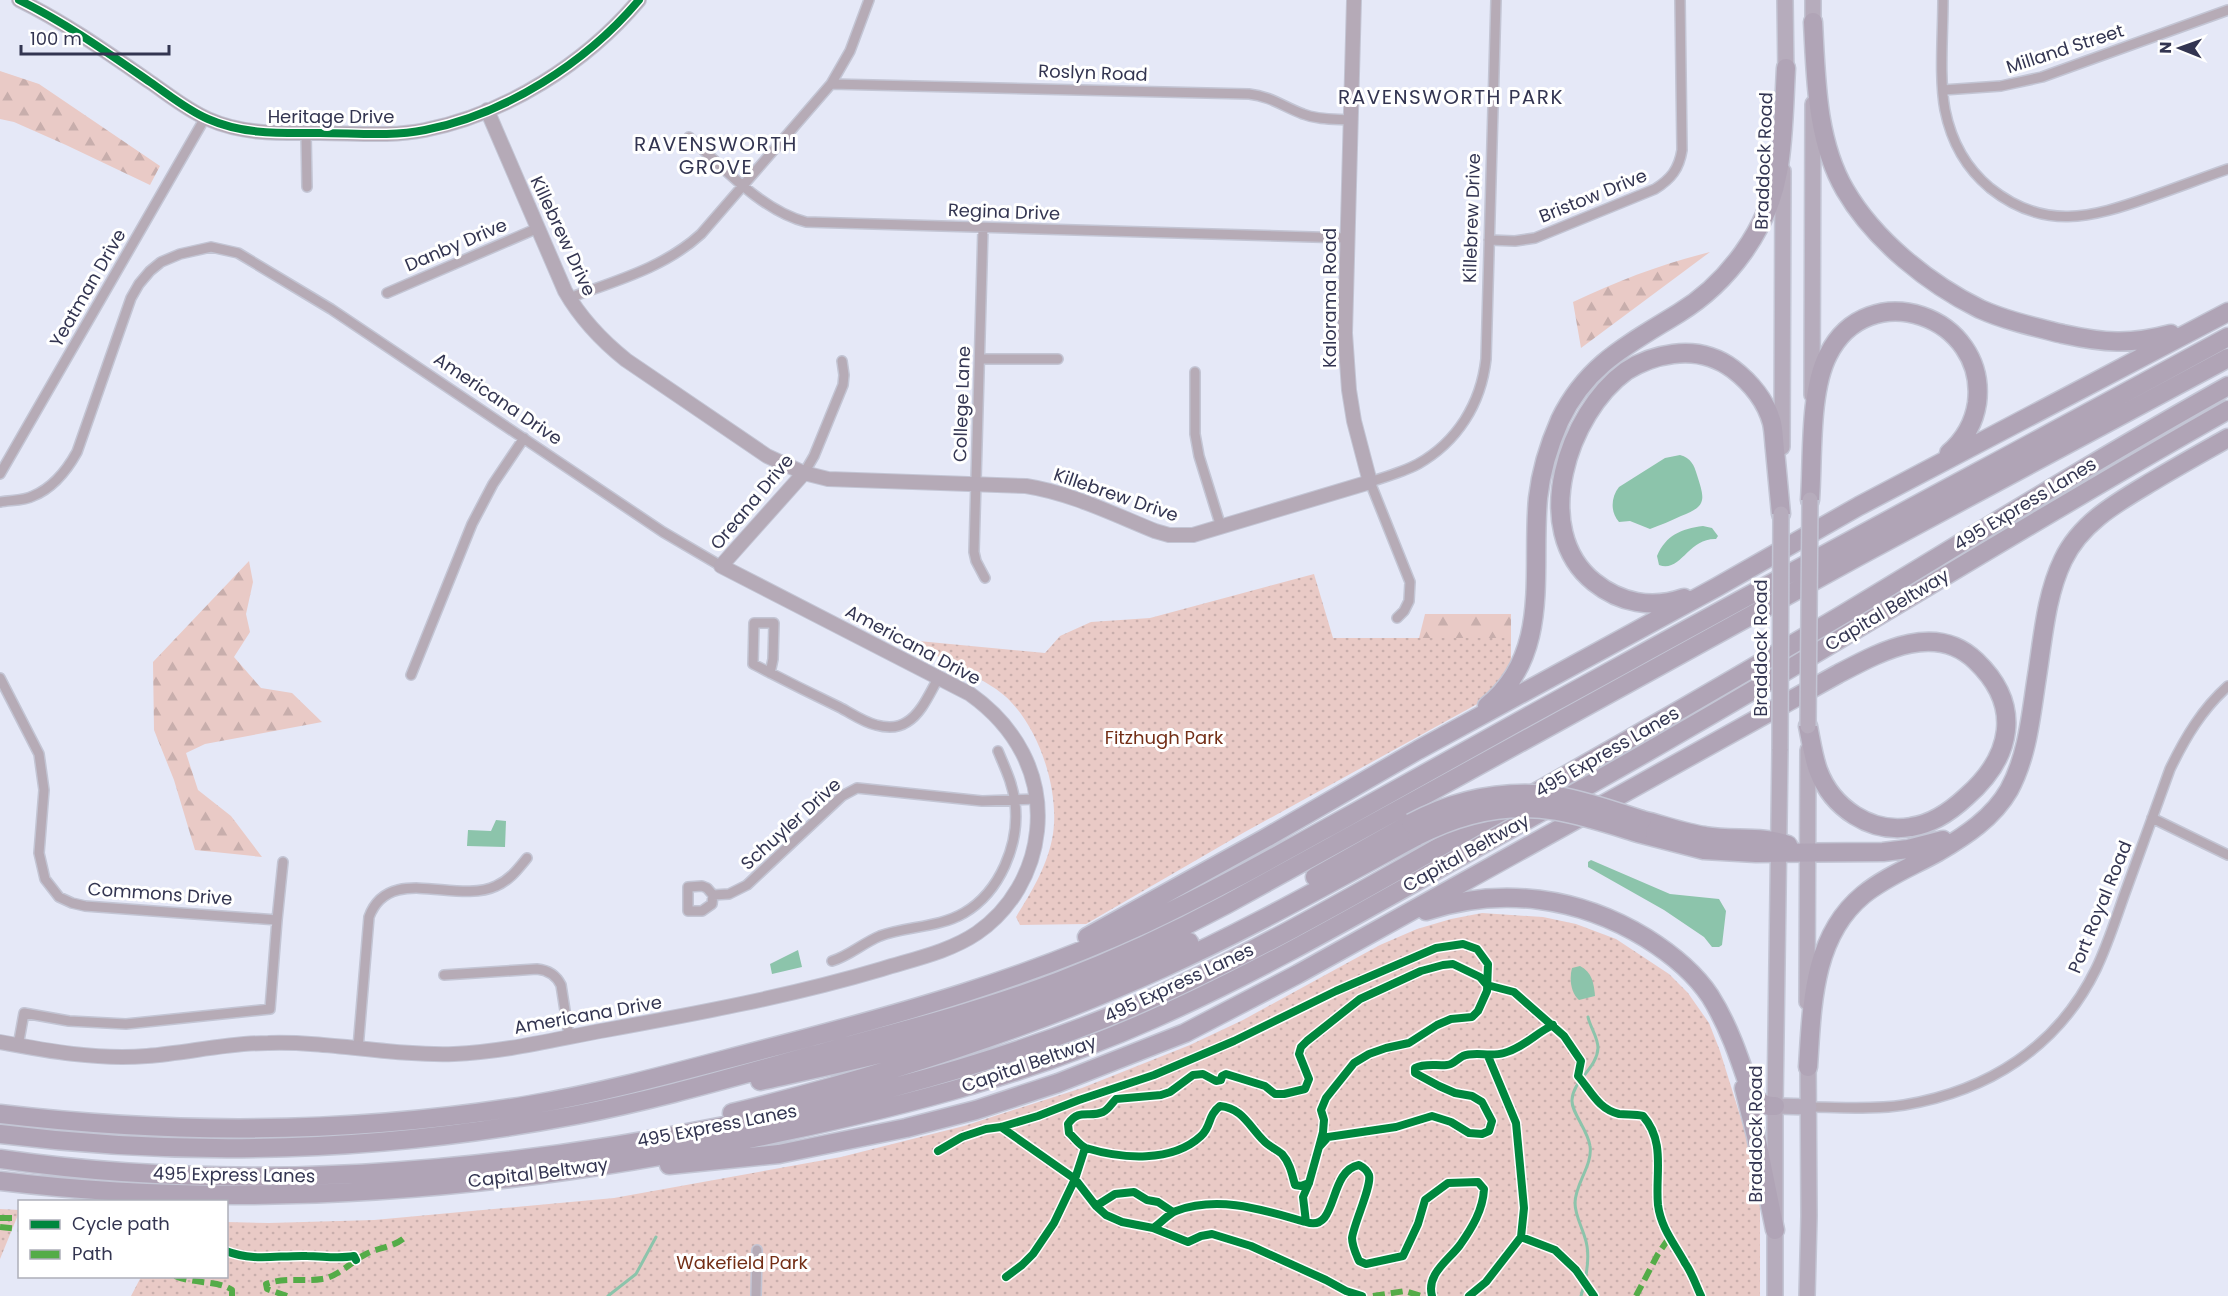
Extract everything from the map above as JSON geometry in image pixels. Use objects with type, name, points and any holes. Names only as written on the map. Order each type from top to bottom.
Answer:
[{"type":"highway","points":[[1813,22],[1816,85],[1821,119],[1835,168],[1845,189],[1867,223],[1933,279],[1964,300],[1997,316],[2032,327],[2098,342],[2139,340],[2168,334],[2228,311]]},
{"type":"highway","points":[[1448,735],[1491,703],[1500,693],[1521,662],[1530,642],[1535,614],[1538,500],[1541,477],[1552,438],[1572,400],[1613,353],[1681,312],[1718,282],[1740,256],[1763,219],[1778,172],[1786,68]]},
{"type":"highway","points":[[986,988],[1129,915],[1926,470],[2228,311]]},
{"type":"highway","points":[[1810,500],[1816,398],[1822,369],[1838,339],[1851,326],[1870,315],[1905,312],[1939,323],[1962,343],[1973,363],[1978,397],[1971,426],[1960,443],[1926,470]]},
{"type":"highway","points":[[0,1114],[97,1125],[203,1129],[340,1126],[461,1116],[537,1104],[643,1080],[863,1024],[986,988],[1068,958],[1207,894],[1815,559],[2228,336]]},
{"type":"highway","points":[[1717,586],[1674,601],[1638,603],[1616,596],[1596,584],[1577,565],[1570,553],[1561,514],[1564,472],[1576,433],[1607,389],[1626,371],[1638,364],[1665,355],[1702,354],[1724,362],[1756,390],[1772,423],[1781,514]]},
{"type":"highway","name":"495 Express Lanes","points":[[0,1134],[130,1146],[280,1147],[393,1141],[516,1126],[580,1114],[696,1086],[947,1019],[1060,981],[1133,951],[1227,904],[1887,540],[2228,358]]},
{"type":"highway","name":"495 Express Lanes","points":[[0,1159],[129,1173],[249,1178],[386,1172],[519,1160],[700,1131],[866,1095],[980,1063],[1039,1043],[1161,994],[1277,936],[1616,747],[2092,463],[2228,386]]},
{"type":"highway","name":"Capital Beltway","points":[[0,1181],[95,1191],[229,1196],[391,1190],[542,1176],[735,1142],[873,1112],[1044,1062],[1152,1020],[1223,987],[1604,777],[2055,509],[2228,410]]},
{"type":"highway","points":[[1808,1067],[1818,975],[1822,958],[1838,922],[1864,895],[1948,846],[1987,817],[2008,790],[2020,762],[2030,724],[2050,598],[2062,561],[2071,545],[2081,531],[2111,506],[2228,438]]},
{"type":"highway","points":[[542,1176],[767,1156],[856,1139],[976,1110],[1058,1083],[1185,1033],[1245,1003],[1666,768],[1838,674],[1890,649],[1924,641],[1940,642],[1956,647],[1971,656],[1995,683],[2005,710],[2007,723],[2002,751],[1994,767],[1972,792],[1936,819],[1910,828],[1875,825],[1847,811],[1835,799],[1818,771],[1808,726]]},
{"type":"highway","points":[[516,1126],[652,1105],[918,1045],[988,1024],[1114,975],[1212,931],[1414,829],[1457,818],[1498,810],[1530,808],[1640,826],[1714,851],[1778,847],[1807,852],[1883,852],[1908,849],[1955,836],[1987,817]]},
{"type":"highway","points":[[519,1160],[803,1095],[928,1058],[1037,1020],[1164,968],[1274,913],[1414,829]]},
{"type":"highway","points":[[1356,942],[1410,916],[1473,899],[1537,898],[1567,903],[1598,913],[1661,948],[1689,970],[1709,994],[1725,1023],[1750,1093],[1764,1105],[1775,1106]]},
{"type":"highway","points":[[1734,1045],[1775,1230]]},
{"type":"main road","name":"Braddock Road","points":[[1775,1296],[1775,1106],[1779,909],[1781,238],[1786,68],[1785,0]]},
{"type":"main road","points":[[1807,1296],[1809,1107],[1807,852],[1813,0]]},
{"type":"main road","points":[[1775,1106],[1809,1107]]},
{"type":"street","name":"Heritage Drive","points":[[19,0],[68,26],[205,118],[242,130],[306,133],[387,133],[424,130],[487,110],[516,97],[568,66],[594,46],[639,0]]},
{"type":"street","points":[[570,298],[644,270],[678,254],[701,234],[831,84],[850,51],[868,0]]},
{"type":"street","name":"Kalorama Road","points":[[1354,0],[1345,354],[1354,421],[1370,482],[1410,582],[1409,601],[1397,618]]},
{"type":"street","name":"Killebrew Drive","points":[[487,110],[570,298],[594,331],[626,360],[767,456],[804,473],[847,481],[976,484],[1045,489],[1064,494],[1169,536],[1193,535],[1407,470],[1432,455],[1454,435],[1473,407],[1486,359],[1496,0]]},
{"type":"street","name":"Bristow Drive","points":[[1489,240],[1515,241],[1535,238],[1655,189],[1671,178],[1682,150],[1680,0]]},
{"type":"street","points":[[1942,0],[1944,108],[1954,140],[1972,170],[1998,194],[2014,203],[2046,214],[2073,217],[2099,214],[2228,169]]},
{"type":"street","name":"Milland Street","points":[[1943,90],[2001,86],[2042,77],[2228,10]]},
{"type":"street","name":"Roslyn Road","points":[[831,84],[1249,94],[1273,99],[1302,114],[1316,118],[1350,120]]},
{"type":"street","name":"Yeatman Drive","points":[[0,474],[205,118]]},
{"type":"street","points":[[306,133],[307,188]]},
{"type":"street","name":"Regina Drive","points":[[689,137],[779,212],[806,222],[1347,238]]},
{"type":"street","name":"Danby Drive","points":[[387,293],[538,228]]},
{"type":"street","name":"College Lane","points":[[983,228],[974,552],[985,578]]},
{"type":"street","name":"Americana Drive","points":[[0,502],[33,497],[60,477],[69,467],[77,452],[131,298],[139,284],[161,262],[198,249],[211,247],[227,249],[249,258],[350,322],[663,532],[722,566],[939,677],[983,703],[1007,727],[1026,758],[1037,799],[1036,840],[1023,879],[1004,910],[977,933],[941,951],[806,990],[720,1009],[494,1050],[453,1054],[270,1042],[145,1056],[105,1057],[0,1042]]},
{"type":"street","points":[[980,359],[1058,359]]},
{"type":"street","name":"Oreana Drive","points":[[722,566],[804,473],[814,456],[843,385],[842,361]]},
{"type":"street","points":[[1195,372],[1195,434],[1199,456],[1221,527]]},
{"type":"street","points":[[411,675],[479,510],[524,438]]},
{"type":"street","points":[[770,673],[773,659],[774,623],[754,623],[753,664],[770,673],[870,723],[888,727],[899,726],[912,719],[939,677]]},
{"type":"street","name":"Commons Drive","points":[[0,678],[39,754],[44,790],[39,854],[45,879],[59,897],[85,906],[277,920]]},
{"type":"street","name":"Port Royal Road","points":[[1809,1107],[1876,1108],[1928,1100],[1998,1074],[2037,1047],[2070,1010],[2094,972],[2179,749],[2203,712],[2228,686]]},
{"type":"street","points":[[832,962],[879,937],[945,921],[964,913],[988,893],[1008,858],[1016,825],[1015,801],[1009,777],[998,751]]},
{"type":"street","name":"Schuyler Drive","points":[[712,895],[729,894],[747,885],[842,796],[857,788],[982,801],[1037,799]]},
{"type":"street","points":[[2152,818],[2228,855]]},
{"type":"street","points":[[358,1048],[369,917],[377,901],[390,892],[406,888],[468,892],[484,890],[510,878],[527,858]]},
{"type":"street","points":[[18,1046],[24,1013],[69,1021],[126,1024],[270,1009],[282,862]]},
{"type":"street","points":[[444,975],[537,969],[548,971],[558,979],[561,985],[569,1036]]},
{"type":"street","points":[[756,1296],[757,1250]]},
{"type":"green space","points":[[0,71],[39,84],[160,166],[150,185],[14,122],[0,119]]},
{"type":"green space","points":[[1710,252],[1581,348],[1573,302],[1640,274]]},
{"type":"green space","points":[[249,561],[253,582],[246,614],[250,632],[234,657],[261,688],[292,693],[322,722],[205,744],[186,753],[198,790],[231,816],[262,857],[195,850],[174,780],[154,730],[153,662]]},
{"type":"green space","name":"Fitzhugh Park","points":[[1314,574],[1333,638],[1511,638],[1511,663],[1496,687],[1479,703],[1243,833],[1086,924],[1020,925],[1016,917],[1043,867],[1053,834],[1053,795],[1042,754],[1023,716],[996,689],[908,640],[1045,653],[1060,636],[1091,622],[1150,618]]},
{"type":"green space","points":[[1425,614],[1511,614],[1511,638],[1419,638]]},
{"type":"green space","name":"Wakefield Park","points":[[1482,913],[1543,917],[1576,924],[1616,939],[1669,974],[1688,993],[1709,1023],[1720,1051],[1760,1180],[1760,1296],[131,1296],[140,1278],[228,1278],[228,1222],[374,1220],[614,1198],[841,1157],[964,1126],[1082,1088],[1190,1045],[1243,1020],[1380,945],[1417,929]]},
{"type":"green space","points":[[0,1209],[18,1210],[18,1215],[0,1259]]},
{"type":"shaded area","points":[[1680,455],[1692,462],[1695,468],[1702,496],[1700,505],[1696,509],[1650,529],[1630,521],[1619,522],[1614,514],[1613,504],[1614,495],[1619,487],[1665,458]]},
{"type":"shaded area","points":[[1703,526],[1712,528],[1718,536],[1716,539],[1698,544],[1673,564],[1659,565],[1657,556],[1670,538],[1681,531]]},
{"type":"shaded area","points":[[496,820],[506,821],[505,847],[467,846],[468,830],[491,831]]},
{"type":"shaded area","points":[[1591,860],[1670,894],[1719,899],[1726,911],[1722,945],[1712,947],[1704,937],[1664,910],[1588,867],[1588,862]]},
{"type":"shaded area","points":[[798,950],[802,967],[772,974],[770,964]]},
{"type":"shaded area","points":[[1580,966],[1592,978],[1595,996],[1579,1000],[1572,990],[1571,977],[1572,968]]},
{"type":"waterway","points":[[1581,1296],[1588,1252],[1575,1203],[1589,1160],[1590,1146],[1572,1105],[1572,1100],[1576,1086],[1597,1055],[1598,1044],[1588,1017]]},
{"type":"waterway","points":[[608,1296],[636,1274],[656,1237]]},
{"type":"marked path","points":[[0,1218],[18,1218]]},
{"type":"marked path","points":[[0,1227],[18,1229]]},
{"type":"marked path","points":[[287,1296],[267,1289],[266,1284],[328,1278],[366,1254],[393,1244],[407,1235]]},
{"type":"marked path","points":[[1636,1296],[1669,1238]]},
{"type":"marked path","points":[[182,1278],[227,1287],[232,1290],[232,1296]]},
{"type":"marked path","points":[[1373,1296],[1405,1291],[1421,1296]]},
{"type":"cycle path","points":[[19,0],[86,39],[185,107],[222,124],[235,128],[277,133],[372,134],[425,130],[485,112],[514,98],[542,83],[595,45],[639,0]]},
{"type":"cycle path","points":[[938,1151],[962,1137],[1038,1116],[1154,1075],[1234,1041],[1336,991],[1436,948],[1463,944],[1477,949],[1488,964],[1487,991],[1478,1011],[1472,1017],[1451,1019],[1409,1043],[1369,1054],[1354,1063],[1326,1098],[1321,1110],[1324,1120],[1319,1147]]},
{"type":"cycle path","points":[[1309,1183],[1301,1186],[1295,1185],[1285,1157],[1265,1142],[1240,1114],[1228,1107],[1220,1106],[1201,1136],[1189,1145],[1161,1155],[1115,1155],[1086,1148],[1069,1133],[1068,1124],[1076,1116],[1103,1112],[1116,1099],[1161,1095],[1170,1092],[1193,1075],[1203,1074],[1216,1081],[1221,1080],[1226,1074],[1265,1086],[1275,1094],[1305,1089],[1309,1079],[1299,1054],[1301,1047],[1307,1041],[1360,999],[1421,971],[1453,964],[1480,977],[1487,985],[1514,992],[1564,1036],[1581,1061],[1578,1076],[1606,1108],[1619,1114],[1643,1116],[1655,1137],[1657,1147],[1657,1193],[1662,1221],[1701,1296]]},
{"type":"cycle path","points":[[1432,1296],[1431,1288],[1435,1274],[1460,1245],[1473,1225],[1482,1204],[1484,1189],[1478,1182],[1448,1183],[1425,1200],[1418,1224],[1403,1256],[1366,1264],[1359,1261],[1352,1238],[1369,1180],[1368,1173],[1362,1167],[1359,1165],[1349,1170],[1342,1178],[1324,1219],[1316,1223],[1306,1222],[1303,1197],[1319,1147],[1328,1137],[1396,1127],[1432,1116],[1451,1122],[1469,1133],[1482,1134],[1489,1131],[1492,1121],[1482,1102],[1472,1096],[1455,1093],[1439,1086],[1415,1073],[1415,1068],[1427,1065],[1449,1065],[1467,1055],[1504,1053],[1517,1048],[1553,1025]]},
{"type":"cycle path","points":[[1488,1056],[1516,1123],[1524,1208],[1521,1237]]},
{"type":"cycle path","points":[[1001,1127],[1075,1179],[1096,1206],[1106,1215],[1122,1222],[1153,1228],[1176,1211],[1208,1204],[1241,1206],[1306,1222]]},
{"type":"cycle path","points":[[1006,1277],[1033,1254],[1054,1223],[1075,1179],[1085,1148]]},
{"type":"cycle path","points":[[1096,1206],[1115,1194],[1134,1192],[1147,1200],[1158,1202],[1173,1212]]},
{"type":"cycle path","points":[[1153,1228],[1188,1242],[1212,1234],[1251,1246],[1346,1291],[1362,1296]]},
{"type":"cycle path","points":[[1469,1296],[1486,1282],[1521,1237],[1555,1250],[1576,1270],[1594,1296]]},
{"type":"cycle path","points":[[228,1252],[256,1257],[354,1256],[356,1260]]},
{"type":"district","name":"RAVENSWORTH PARK","points":[[1451,97]]},
{"type":"district","name":"RAVENSWORTH GROVE","points":[[716,156]]}]
